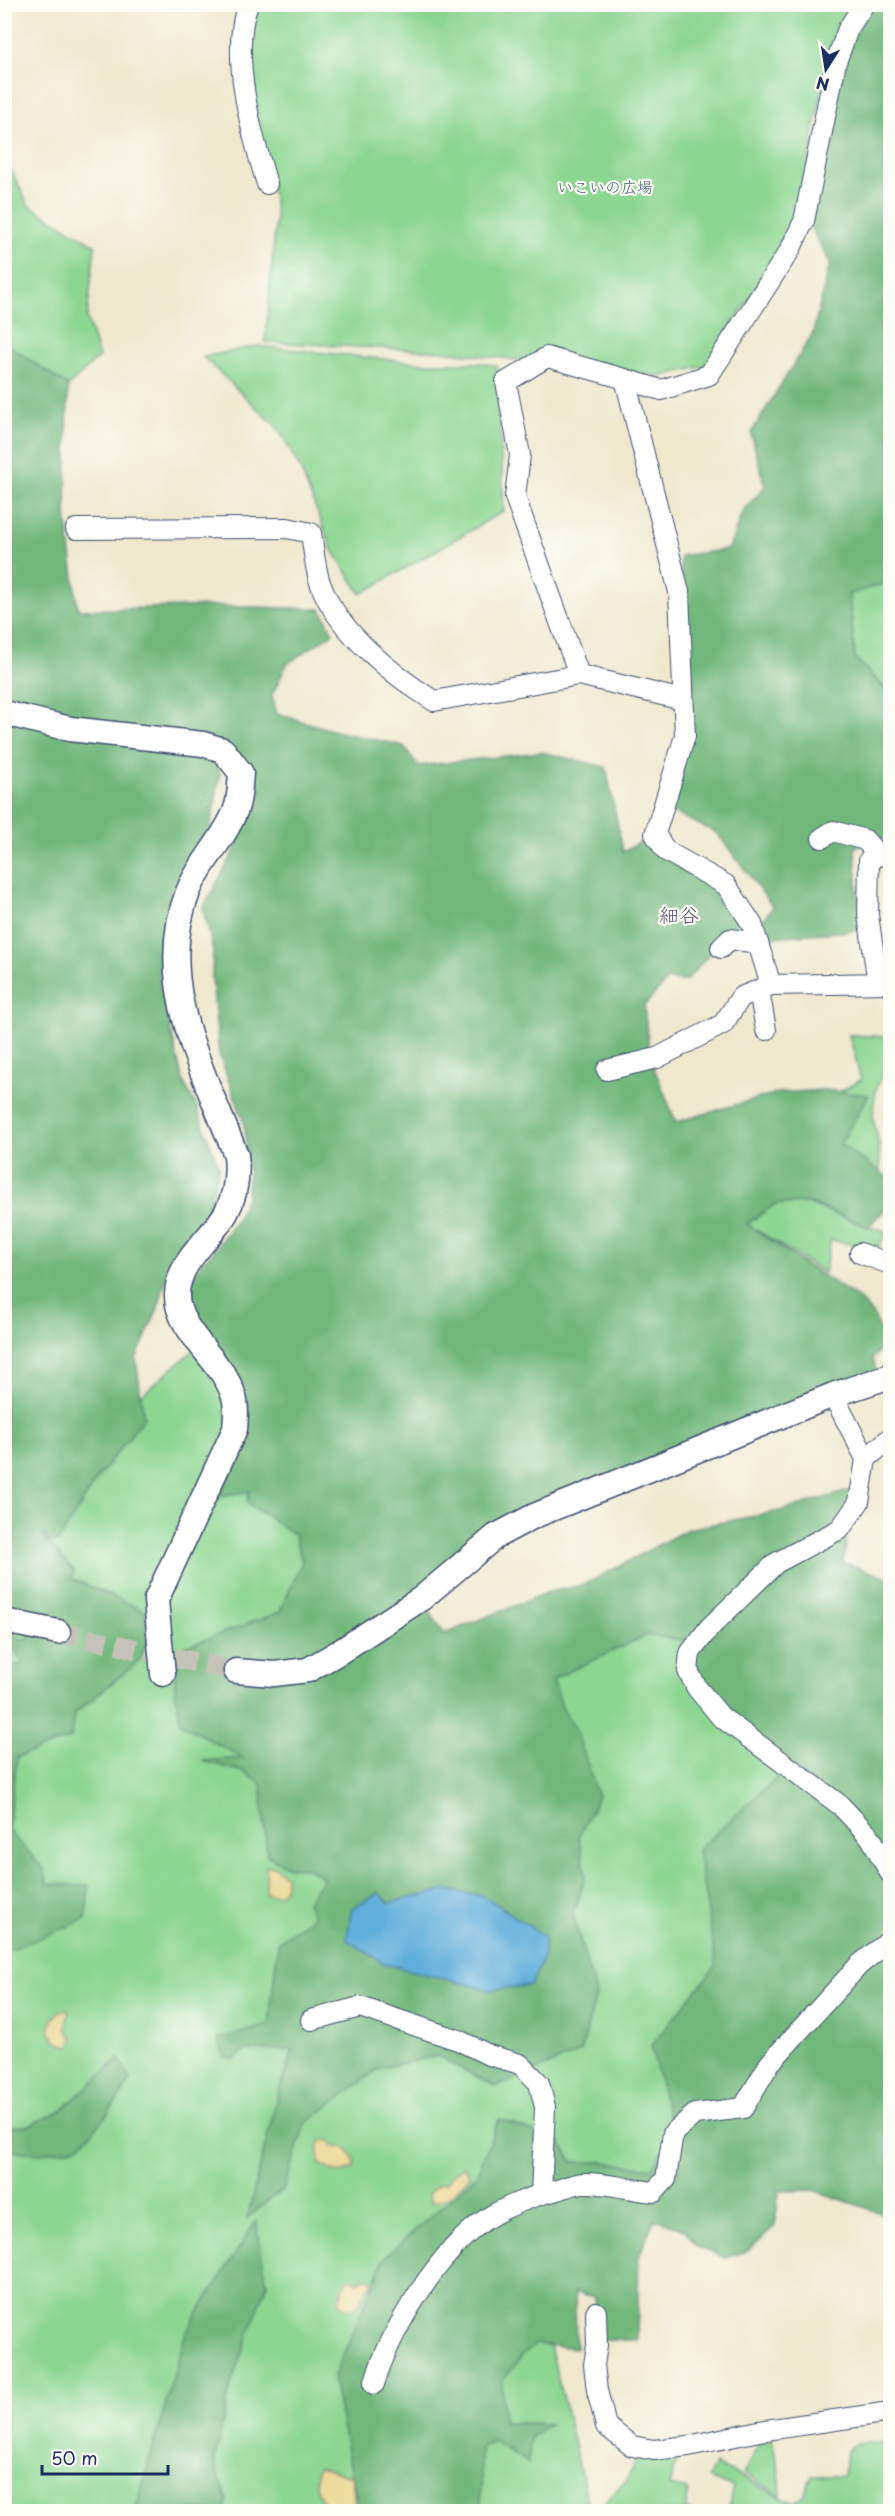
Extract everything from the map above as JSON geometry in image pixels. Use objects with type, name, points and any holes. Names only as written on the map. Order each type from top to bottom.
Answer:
[{"type":"street","points":[[248,4],[244,14],[240,42],[244,88],[254,141],[267,184]]},
{"type":"street","points":[[579,675],[515,497],[520,455],[506,382],[547,357],[661,390],[709,375],[790,250],[804,221],[836,62],[848,29],[864,4]]},
{"type":"street","points":[[625,379],[679,592],[685,736],[655,834],[666,851],[726,885],[752,924],[758,943],[765,988],[766,1030]]},
{"type":"street","points":[[76,529],[287,528],[311,533],[321,587],[338,618],[393,674],[434,701],[579,675],[682,700]]},
{"type":"street","points":[[4,713],[70,729],[203,744],[223,750],[241,773],[237,808],[188,891],[178,924],[177,972],[185,1026],[237,1155],[238,1177],[226,1213],[181,1272],[176,1296],[183,1318],[225,1376],[234,1397],[235,1429],[156,1600],[163,1674]]},
{"type":"street","points":[[822,838],[833,831],[865,840],[884,855]]},
{"type":"street","points":[[607,1070],[657,1058],[723,1024],[741,997],[765,988],[884,983],[868,915],[869,860],[884,855]]},
{"type":"street","points":[[721,948],[730,939],[758,943]]},
{"type":"street","points":[[860,1253],[891,1264]]},
{"type":"street","points":[[236,1671],[274,1674],[308,1670],[422,1598],[496,1536],[524,1521],[833,1395],[891,1376]]},
{"type":"street","points":[[833,1395],[866,1459],[859,1502],[840,1529],[776,1563],[709,1628],[690,1653],[688,1671],[697,1688],[721,1717],[840,1805],[870,1838],[891,1873]]},
{"type":"street","points":[[866,1459],[891,1438]]},
{"type":"street","points":[[4,1621],[58,1632]]},
{"type":"street","points":[[374,2384],[383,2355],[400,2324],[444,2260],[469,2233],[488,2218],[541,2194],[584,2183],[654,2193],[666,2179],[673,2133],[695,2114],[743,2108],[770,2063],[859,1965],[891,1940]]},
{"type":"street","points":[[311,2020],[360,2007],[458,2040],[489,2055],[520,2064],[539,2082],[545,2107],[541,2194]]},
{"type":"street","points":[[596,2312],[597,2344],[594,2365],[597,2390],[606,2426],[632,2446],[654,2450],[688,2446],[759,2431],[891,2412]]},
{"type":"green space","name":"いこいの広場","points":[[255,5],[863,5],[836,29],[815,124],[801,220],[705,366],[661,376],[441,351],[265,342],[276,216],[269,170],[249,81],[249,39]]},
{"type":"green space","points":[[864,5],[890,5],[890,582],[849,594],[855,658],[890,695],[890,831],[884,839],[855,847],[860,930],[773,937],[762,921],[773,907],[717,833],[668,810],[687,739],[680,556],[729,549],[742,512],[765,487],[751,433],[813,333],[830,263],[809,224],[836,62]]},
{"type":"green space","points":[[11,169],[28,205],[95,245],[87,318],[99,357],[68,386],[5,343],[4,172]]},
{"type":"green space","points":[[5,343],[68,386],[66,513],[78,610],[215,606],[321,609],[333,633],[287,664],[272,695],[277,714],[339,732],[404,746],[418,766],[541,752],[606,767],[623,852],[655,834],[745,913],[686,981],[667,980],[644,1006],[650,1058],[676,1122],[777,1093],[825,1090],[869,1095],[840,1144],[890,1179],[890,1204],[868,1227],[810,1203],[775,1204],[747,1224],[858,1298],[873,1315],[887,1342],[872,1359],[878,1374],[548,1497],[519,1511],[424,1603],[444,1634],[549,1592],[586,1584],[688,1529],[780,1511],[855,1489],[843,1562],[890,1579],[890,2216],[813,2190],[779,2191],[775,2226],[749,2250],[726,2258],[698,2247],[685,2230],[660,2220],[654,2220],[639,2256],[637,2340],[597,2340],[595,2297],[575,2292],[576,2348],[536,2344],[521,2357],[502,2382],[504,2422],[549,2424],[531,2437],[528,2463],[494,2441],[481,2447],[481,2511],[359,2511],[333,2379],[385,2257],[476,2176],[499,2119],[559,2141],[573,2162],[604,2162],[652,2168],[673,2133],[651,2046],[716,1966],[698,1850],[783,1772],[711,1708],[688,1641],[647,1635],[553,1679],[562,1707],[576,1730],[598,1796],[579,1836],[586,1876],[573,1914],[596,1995],[581,2052],[496,2087],[437,2056],[380,2068],[305,2124],[284,2188],[247,2218],[278,2094],[293,2050],[244,2050],[234,2060],[224,2057],[218,2039],[269,2025],[278,1942],[314,1916],[307,1902],[324,1878],[308,1868],[288,1867],[267,1855],[261,1784],[244,1772],[202,1761],[243,1758],[181,1724],[176,1694],[176,1669],[182,1648],[280,1612],[302,1562],[294,1534],[247,1503],[250,1491],[219,1496],[239,1459],[249,1418],[249,1406],[239,1377],[195,1316],[189,1296],[192,1280],[201,1263],[213,1252],[236,1220],[247,1196],[248,1163],[244,1122],[219,1054],[212,978],[213,950],[203,908],[236,848],[254,770],[212,742],[220,774],[210,831],[186,882],[174,925],[160,959],[160,986],[183,1081],[195,1103],[219,1167],[208,1209],[196,1229],[172,1257],[158,1308],[136,1359],[144,1418],[98,1477],[58,1542],[49,1541],[44,1534],[42,1536],[74,1571],[71,1578],[145,1611],[151,1632],[139,1661],[74,1714],[71,1738],[17,1757],[8,1830],[44,1869],[47,1883],[89,1885],[86,1919],[5,1952],[5,1668],[23,1664],[6,1634],[28,1640],[33,1619],[5,1605]],"holes":[[[446,1890],[484,1897],[507,1910],[503,1988],[490,1990],[385,1964],[379,1893],[389,1903]]]},
{"type":"green space","points":[[258,346],[422,363],[481,363],[497,366],[504,511],[361,594],[332,549],[299,466],[277,427],[203,357]]},
{"type":"green space","points":[[890,580],[890,693],[855,658],[849,593]]},
{"type":"green space","points":[[849,1035],[890,1037],[890,1066],[885,1068],[875,1092],[873,1118],[879,1144],[880,1172],[840,1144],[839,1092],[861,1080]]},
{"type":"green space","points":[[807,1203],[868,1227],[887,1231],[877,1250],[831,1240],[824,1273],[747,1224],[775,1204]]},
{"type":"green space","points":[[262,1292],[440,1664],[707,1582],[890,2029],[537,2292],[590,2511],[5,2511],[4,1673],[42,1480]]},
{"type":"green space","points":[[119,2059],[131,2080],[105,2117],[81,2143],[65,2150],[48,2152],[5,2150],[5,2128],[30,2125],[60,2111]]},
{"type":"green space","points":[[256,2221],[267,2285],[231,2383],[214,2463],[227,2501],[224,2511],[135,2511],[186,2332]]},
{"type":"green space","points":[[762,2438],[772,2438],[781,2495],[743,2474]]},
{"type":"green space","points":[[890,2442],[890,2511],[728,2511],[733,2487],[708,2479],[715,2464],[794,2503],[804,2495],[812,2476],[843,2476],[848,2449],[856,2444]]},
{"type":"green space","points":[[678,2455],[669,2486],[689,2490],[685,2510],[692,2511],[597,2512],[627,2480],[636,2457]]},
{"type":"sand","points":[[266,1866],[275,1867],[286,1876],[285,1888],[280,1894],[266,1894]]},
{"type":"sand","points":[[66,2009],[69,2012],[67,2028],[73,2037],[70,2047],[57,2042],[49,2032],[54,2017]]},
{"type":"sand","points":[[329,2140],[335,2146],[347,2148],[355,2161],[354,2168],[340,2172],[319,2163],[320,2141]]},
{"type":"sand","points":[[464,2166],[470,2176],[448,2197],[431,2202],[428,2194],[437,2185],[446,2183]]},
{"type":"sand","points":[[367,2277],[374,2282],[367,2289],[357,2307],[353,2310],[345,2308],[338,2302],[347,2280],[353,2278],[357,2282]]},
{"type":"sand","points":[[318,2467],[352,2476],[355,2507],[351,2511],[334,2511],[317,2492],[315,2481]]},
{"type":"water","points":[[446,1890],[484,1896],[544,1936],[544,1955],[531,1985],[490,1990],[385,1964],[347,1940],[352,1908],[379,1893],[389,1903]]},
{"type":"tunnel","points":[[58,1632],[236,1671]]},
{"type":"district","name":"細谷","points":[[679,914]]}]
